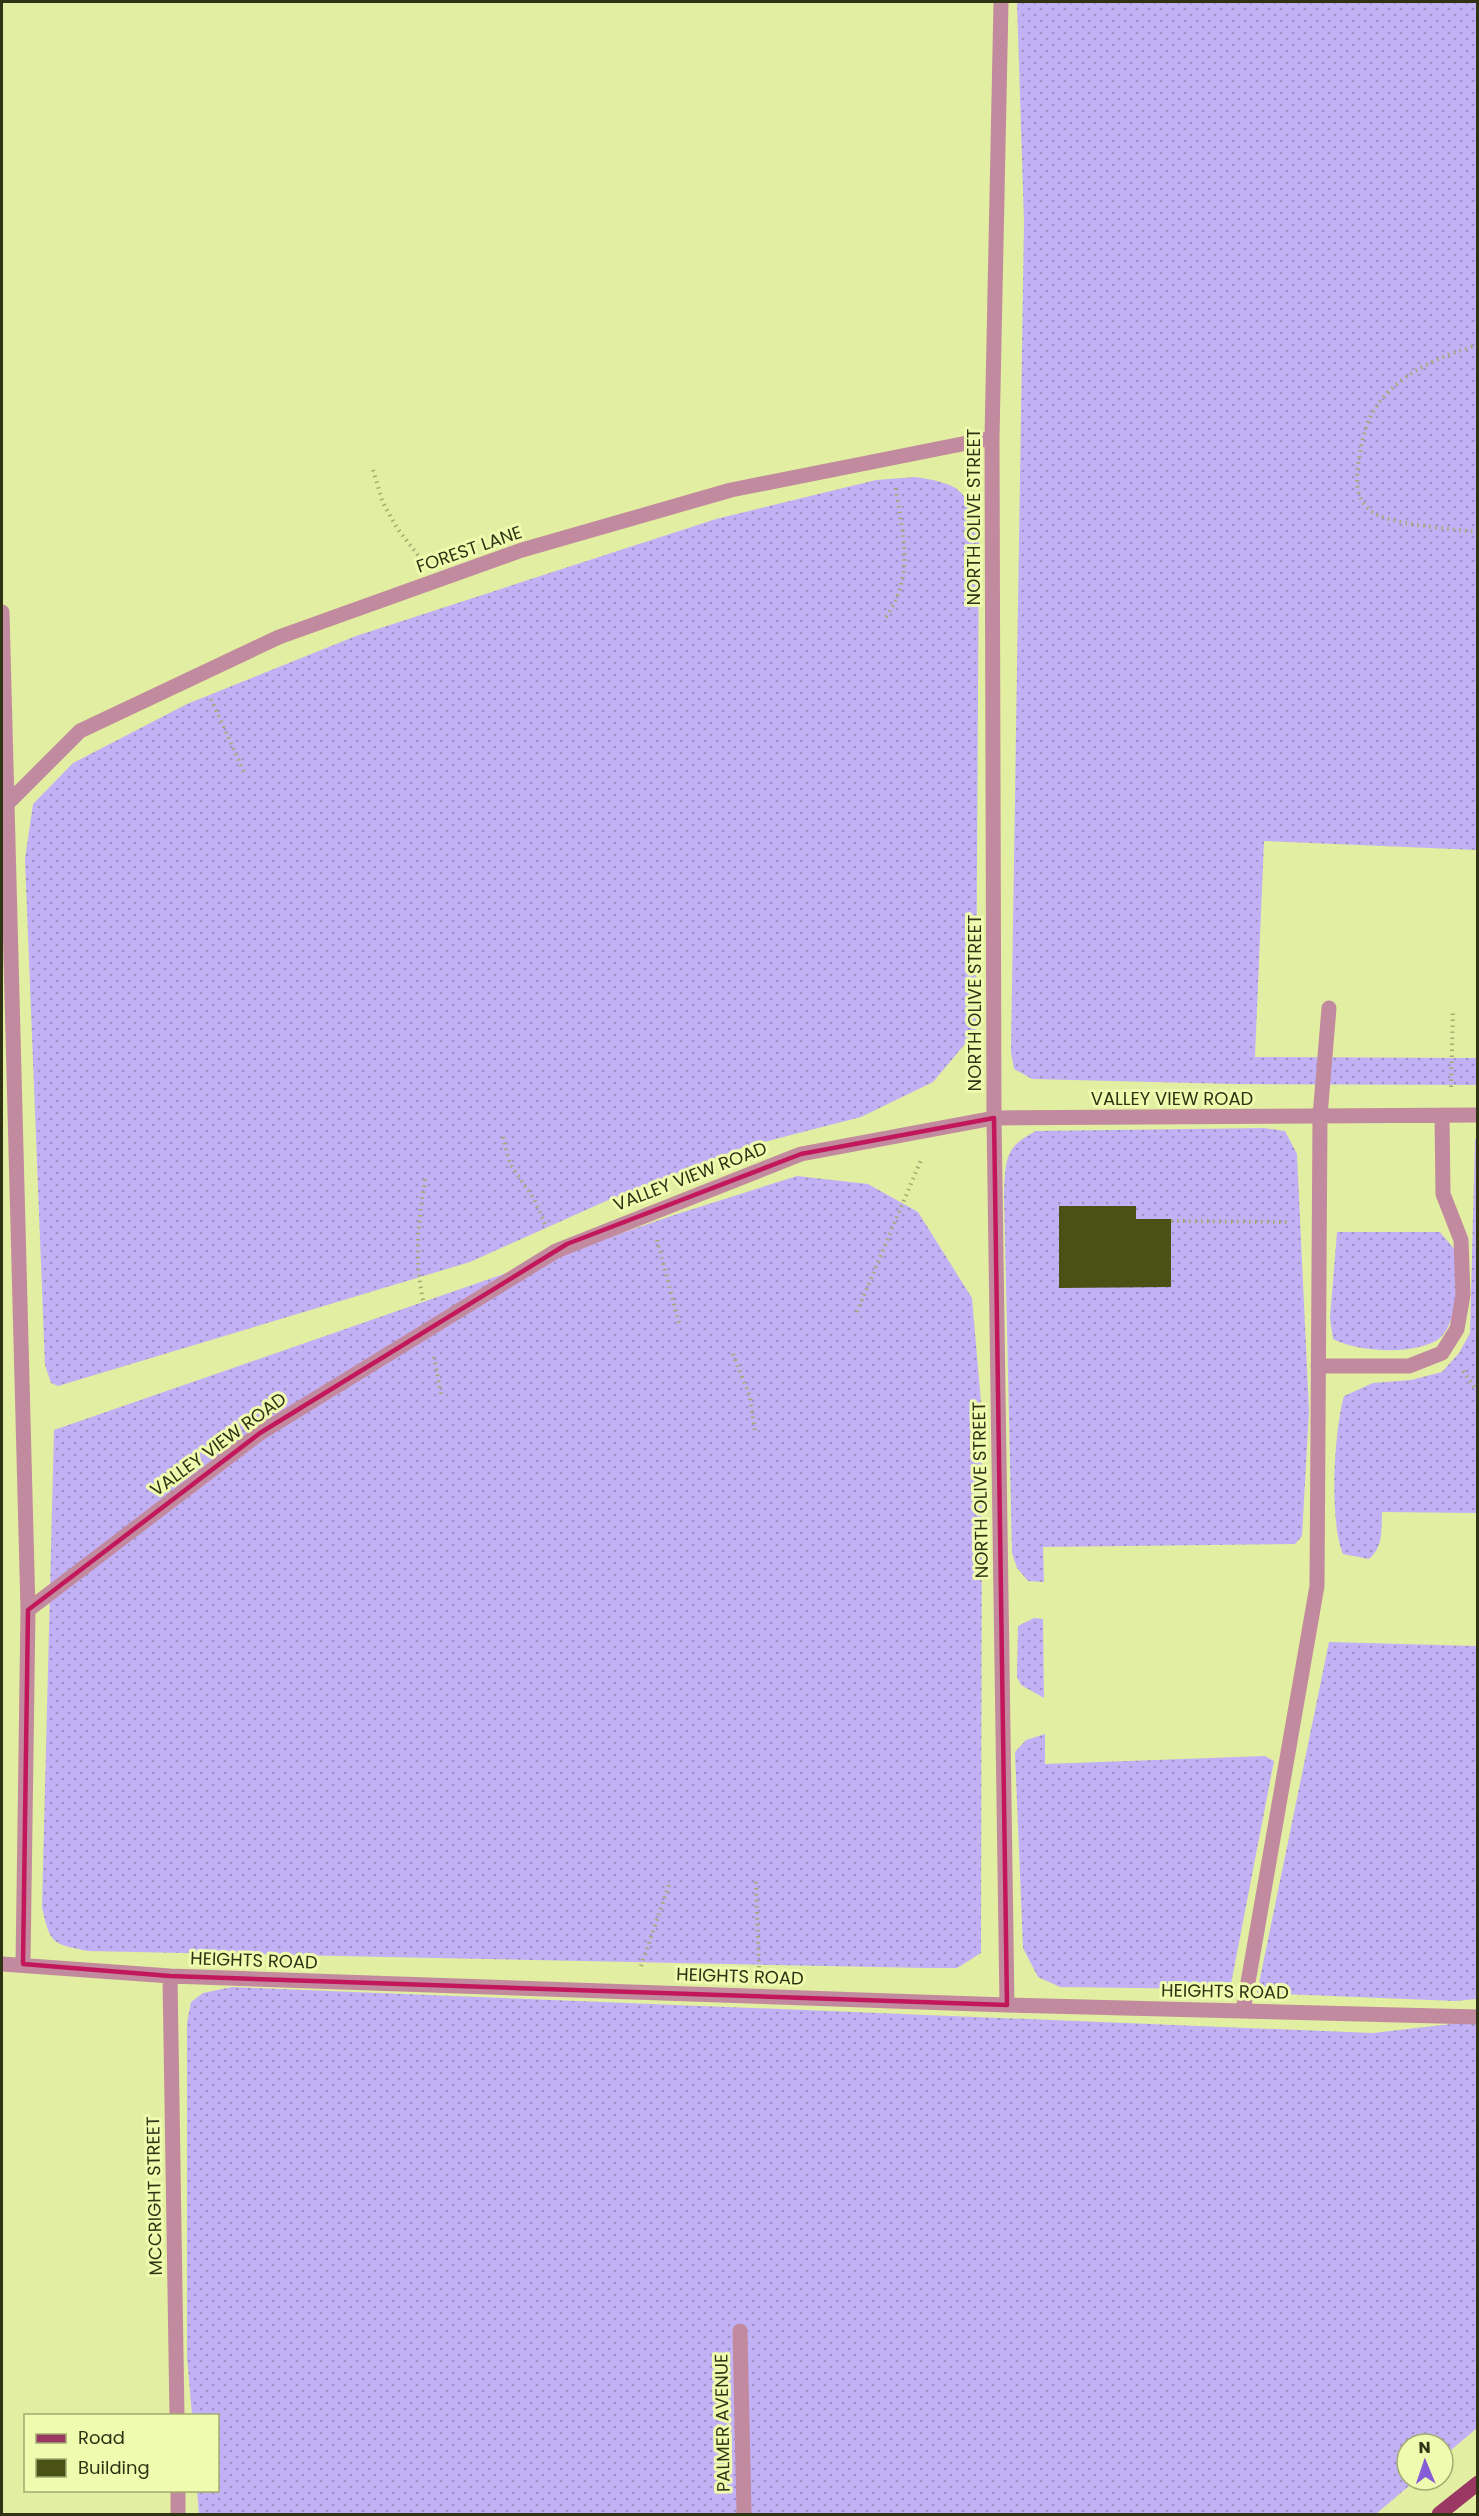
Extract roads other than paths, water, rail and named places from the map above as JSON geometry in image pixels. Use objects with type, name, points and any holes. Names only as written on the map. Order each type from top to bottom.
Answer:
[{"type":"main road","points":[[1440,2514],[1478,2483]]},
{"type":"street","name":"NORTH OLIVE STREET","points":[[1001,2],[992,438],[994,1118],[1007,2005]]},
{"type":"street","name":"FOREST LANE","points":[[6,805],[80,730],[279,637],[522,550],[731,490],[992,438]]},
{"type":"street","points":[[2,612],[28,1610],[23,1964]]},
{"type":"street","points":[[1243,2011],[1317,1587],[1320,1116],[1329,1008]]},
{"type":"street","points":[[1318,1366],[1409,1366],[1442,1353],[1457,1329],[1462,1295],[1461,1240],[1443,1194],[1446,1115]]},
{"type":"street","name":"VALLEY VIEW ROAD","points":[[28,1610],[260,1433],[556,1251],[801,1154],[994,1118],[1478,1115]]},
{"type":"street","name":"HEIGHTS ROAD","points":[[2,1964],[170,1976],[1007,2005],[1478,2017]]},
{"type":"street","name":"MCCRIGHT STREET","points":[[170,1976],[177,2414]]},
{"type":"street","name":"PALMER AVENUE","points":[[740,2331],[744,2514]]},
{"type":"street","points":[[178,2492],[178,2514]]}]
